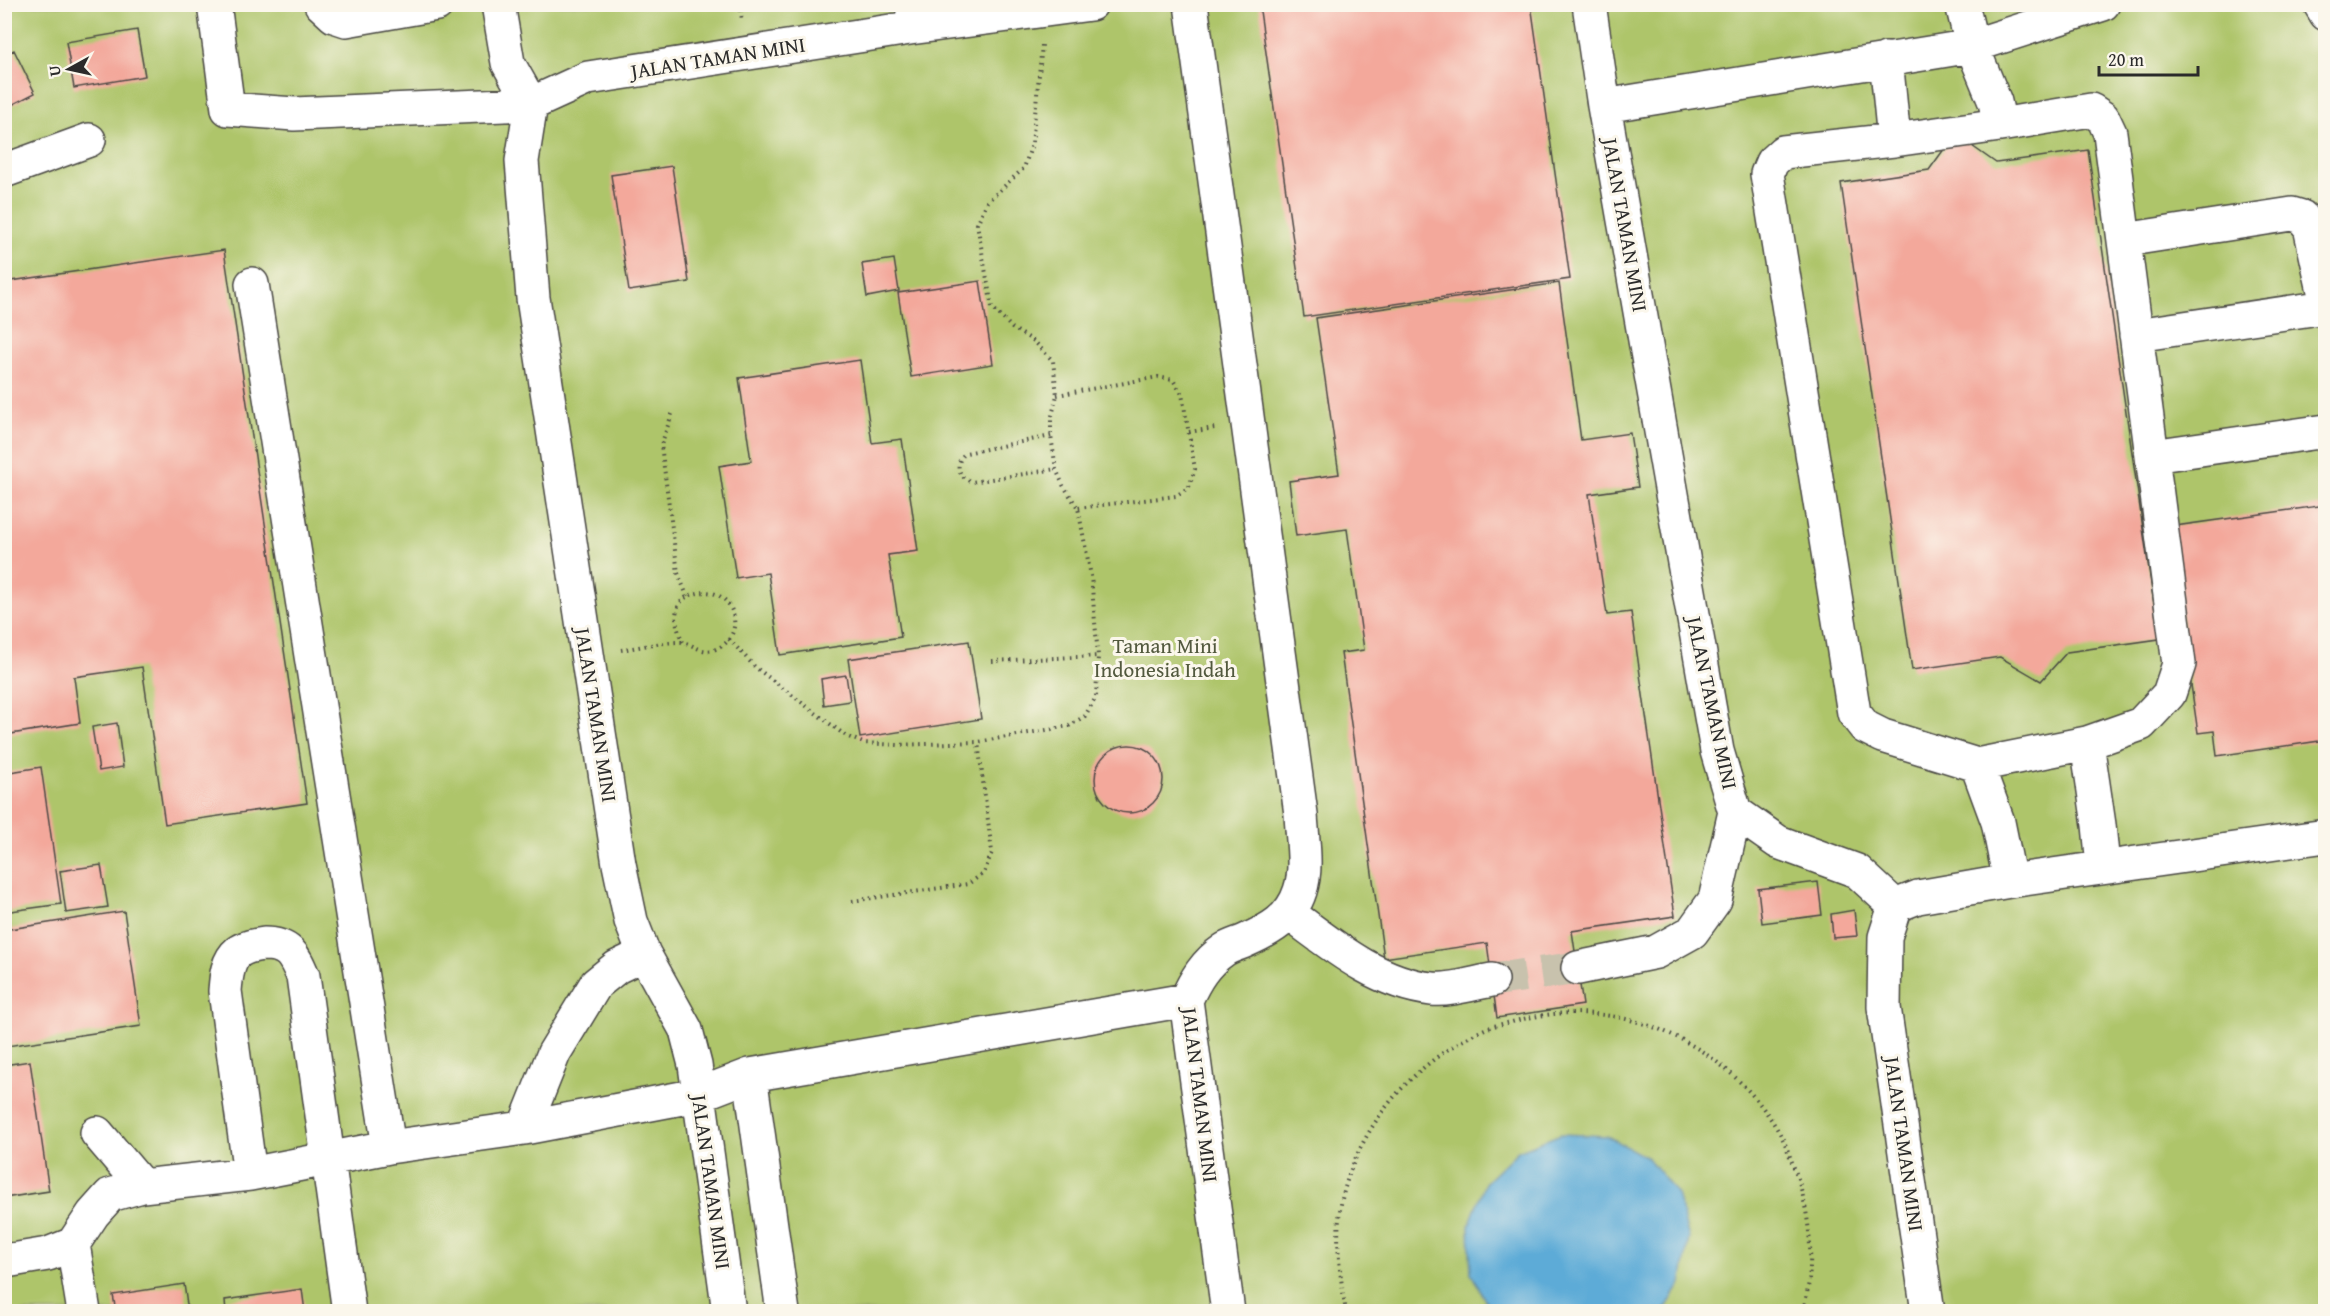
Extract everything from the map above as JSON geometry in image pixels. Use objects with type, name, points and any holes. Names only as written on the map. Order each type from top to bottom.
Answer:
[{"type":"lane","name":"JALAN TAMAN MINI","points":[[214,4],[228,109],[294,114],[531,104],[588,78],[912,16],[1046,11],[1091,4]]},
{"type":"lane","points":[[321,4],[334,16],[346,20],[437,4]]},
{"type":"lane","points":[[498,4],[508,63],[531,104]]},
{"type":"lane","points":[[1191,4],[1301,814],[1303,867],[1301,890],[1290,914],[1345,955],[1390,980],[1434,990],[1492,980]]},
{"type":"lane","name":"JALAN TAMAN MINI","points":[[1589,4],[1604,106],[1717,751],[1735,812],[1778,842],[1857,871],[1895,906],[1885,937],[1884,1007],[1928,1311]]},
{"type":"lane","points":[[1962,4],[1972,46],[1995,102],[2000,125]]},
{"type":"lane","points":[[1604,106],[1972,46],[2103,4]]},
{"type":"lane","points":[[2320,4],[2325,14]]},
{"type":"lane","points":[[1886,59],[1894,140]]},
{"type":"lane","name":"JALAN TAMAN MINI","points":[[531,104],[522,161],[533,298],[619,864],[632,921],[644,954],[686,1030],[695,1065],[729,1311]]},
{"type":"lane","points":[[2091,110],[2103,118],[2110,133],[2179,664],[2169,694],[2141,724],[2087,743],[1977,765],[1882,736],[1865,727],[1854,713],[1767,174],[1772,162],[1783,152],[2000,125],[2091,110]]},
{"type":"lane","points":[[4,171],[89,140]]},
{"type":"lane","points":[[2124,240],[2292,214],[2302,217],[2310,227],[2325,300]]},
{"type":"lane","points":[[252,284],[389,1147]]},
{"type":"lane","points":[[2136,335],[2325,307]]},
{"type":"lane","points":[[2152,456],[2325,431]]},
{"type":"lane","points":[[2087,743],[2100,825],[2103,866]]},
{"type":"lane","points":[[1977,765],[1998,822],[2010,881]]},
{"type":"lane","points":[[1578,968],[1656,952],[1692,932],[1715,900],[1735,812]]},
{"type":"lane","points":[[1895,906],[1918,897],[2010,881],[2325,836]]},
{"type":"lane","name":"JALAN TAMAN MINI","points":[[1228,1311],[1186,1000],[1197,977],[1225,949],[1267,932],[1290,914]]},
{"type":"lane","points":[[250,1174],[225,991],[227,969],[237,952],[255,945],[279,944],[295,957],[303,976],[349,1311]]},
{"type":"lane","points":[[524,1128],[554,1053],[596,984],[616,967],[644,954]]},
{"type":"lane","points":[[4,1259],[12,1260],[48,1254],[73,1244],[93,1214],[110,1196],[142,1186],[250,1174],[389,1147],[524,1128],[698,1095],[750,1075],[1186,1000]]},
{"type":"lane","points":[[750,1075],[783,1311]]},
{"type":"lane","points":[[97,1133],[142,1186]]},
{"type":"lane","points":[[73,1244],[84,1311]]},
{"type":"path","points":[[729,639],[755,667],[846,736],[863,743],[898,745],[978,742],[1069,726],[1085,716],[1096,697],[1098,656],[1091,576],[1078,508],[1056,469],[1051,436],[1051,420],[1057,395],[1053,361],[1034,341],[1012,328],[992,307],[977,224],[987,202],[1024,168],[1032,144],[1046,11]]},
{"type":"path","points":[[1057,395],[1158,377],[1173,380],[1182,394],[1195,469],[1189,487],[1176,496],[1078,508]]},
{"type":"path","points":[[672,414],[661,445],[678,573],[687,596]]},
{"type":"path","points":[[1051,436],[966,453],[960,457],[958,464],[960,474],[964,479],[972,482],[1056,469]]},
{"type":"path","points":[[703,590],[720,594],[731,607],[735,623],[729,639],[715,650],[698,650],[683,642],[675,627],[676,610],[687,596],[703,590]]},
{"type":"path","points":[[586,654],[683,642]]},
{"type":"path","points":[[992,661],[1098,656]]},
{"type":"path","points":[[852,901],[968,884],[984,873],[992,852],[978,742]]},
{"type":"path","points":[[1346,1311],[1337,1257],[1342,1199],[1361,1146],[1392,1097],[1434,1058],[1483,1030],[1538,1014],[1595,1013],[1651,1025],[1702,1050],[1746,1087],[1780,1132],[1802,1186],[1810,1243],[1806,1300],[1802,1311]]},
{"type":"green space","name":"Taman Mini Indonesia Indah","points":[[5,5],[2325,5],[2325,1311],[5,1312]]},
{"type":"water","points":[[1561,1134],[1607,1136],[1648,1158],[1677,1194],[1689,1238],[1681,1284],[1664,1311],[1491,1311],[1471,1273],[1469,1226],[1485,1183],[1518,1151]]},
{"type":"building","points":[[1259,4],[1531,4],[1570,279],[1304,317]]},
{"type":"building","points":[[137,30],[145,76],[74,88],[66,42]]},
{"type":"building","points":[[14,50],[35,93],[4,109],[4,55]]},
{"type":"building","points":[[1955,134],[1996,163],[2088,150],[2159,639],[2067,652],[2041,681],[2000,657],[1912,670],[1841,183],[1929,170]]},
{"type":"building","points":[[672,166],[689,282],[629,291],[611,175]]},
{"type":"building","points":[[224,250],[307,803],[165,824],[142,667],[74,677],[80,723],[4,735],[4,282]]},
{"type":"building","points":[[894,259],[899,291],[867,297],[862,264]]},
{"type":"building","points":[[980,281],[993,364],[911,377],[898,293]]},
{"type":"building","points":[[1559,283],[1581,440],[1630,433],[1638,487],[1589,494],[1607,615],[1631,612],[1675,916],[1572,931],[1583,1005],[1497,1018],[1487,943],[1384,958],[1341,653],[1364,650],[1347,529],[1296,536],[1289,481],[1339,474],[1316,318]]},
{"type":"building","points":[[860,360],[872,443],[902,439],[918,551],[888,555],[901,637],[780,655],[768,573],[736,578],[719,466],[751,461],[739,378]]},
{"type":"building","points":[[2326,505],[2326,740],[2217,756],[2214,731],[2198,733],[2168,527]]},
{"type":"building","points":[[969,641],[981,719],[860,738],[848,659]]},
{"type":"building","points":[[846,675],[850,701],[824,705],[821,679]]},
{"type":"building","points":[[117,723],[123,767],[99,771],[92,727]]},
{"type":"building","points":[[1129,745],[1142,748],[1153,755],[1160,766],[1163,779],[1160,792],[1153,803],[1142,810],[1129,813],[1116,810],[1105,803],[1098,792],[1095,779],[1098,766],[1105,755],[1116,748]]},
{"type":"building","points":[[41,767],[61,904],[4,912],[4,773]]},
{"type":"building","points":[[101,865],[108,907],[66,913],[60,871]]},
{"type":"building","points":[[1818,882],[1822,915],[1762,923],[1758,889]]},
{"type":"building","points":[[1854,910],[1857,936],[1833,938],[1831,914]]},
{"type":"building","points":[[124,911],[141,1026],[7,1046],[4,1026],[4,930]]},
{"type":"building","points":[[30,1061],[49,1191],[4,1198],[4,1065]]},
{"type":"building","points":[[184,1284],[188,1312],[116,1312],[113,1295]]},
{"type":"building","points":[[302,1289],[305,1312],[226,1312],[225,1300]]},
{"type":"tunnel","points":[[1492,980],[1578,968]]}]
